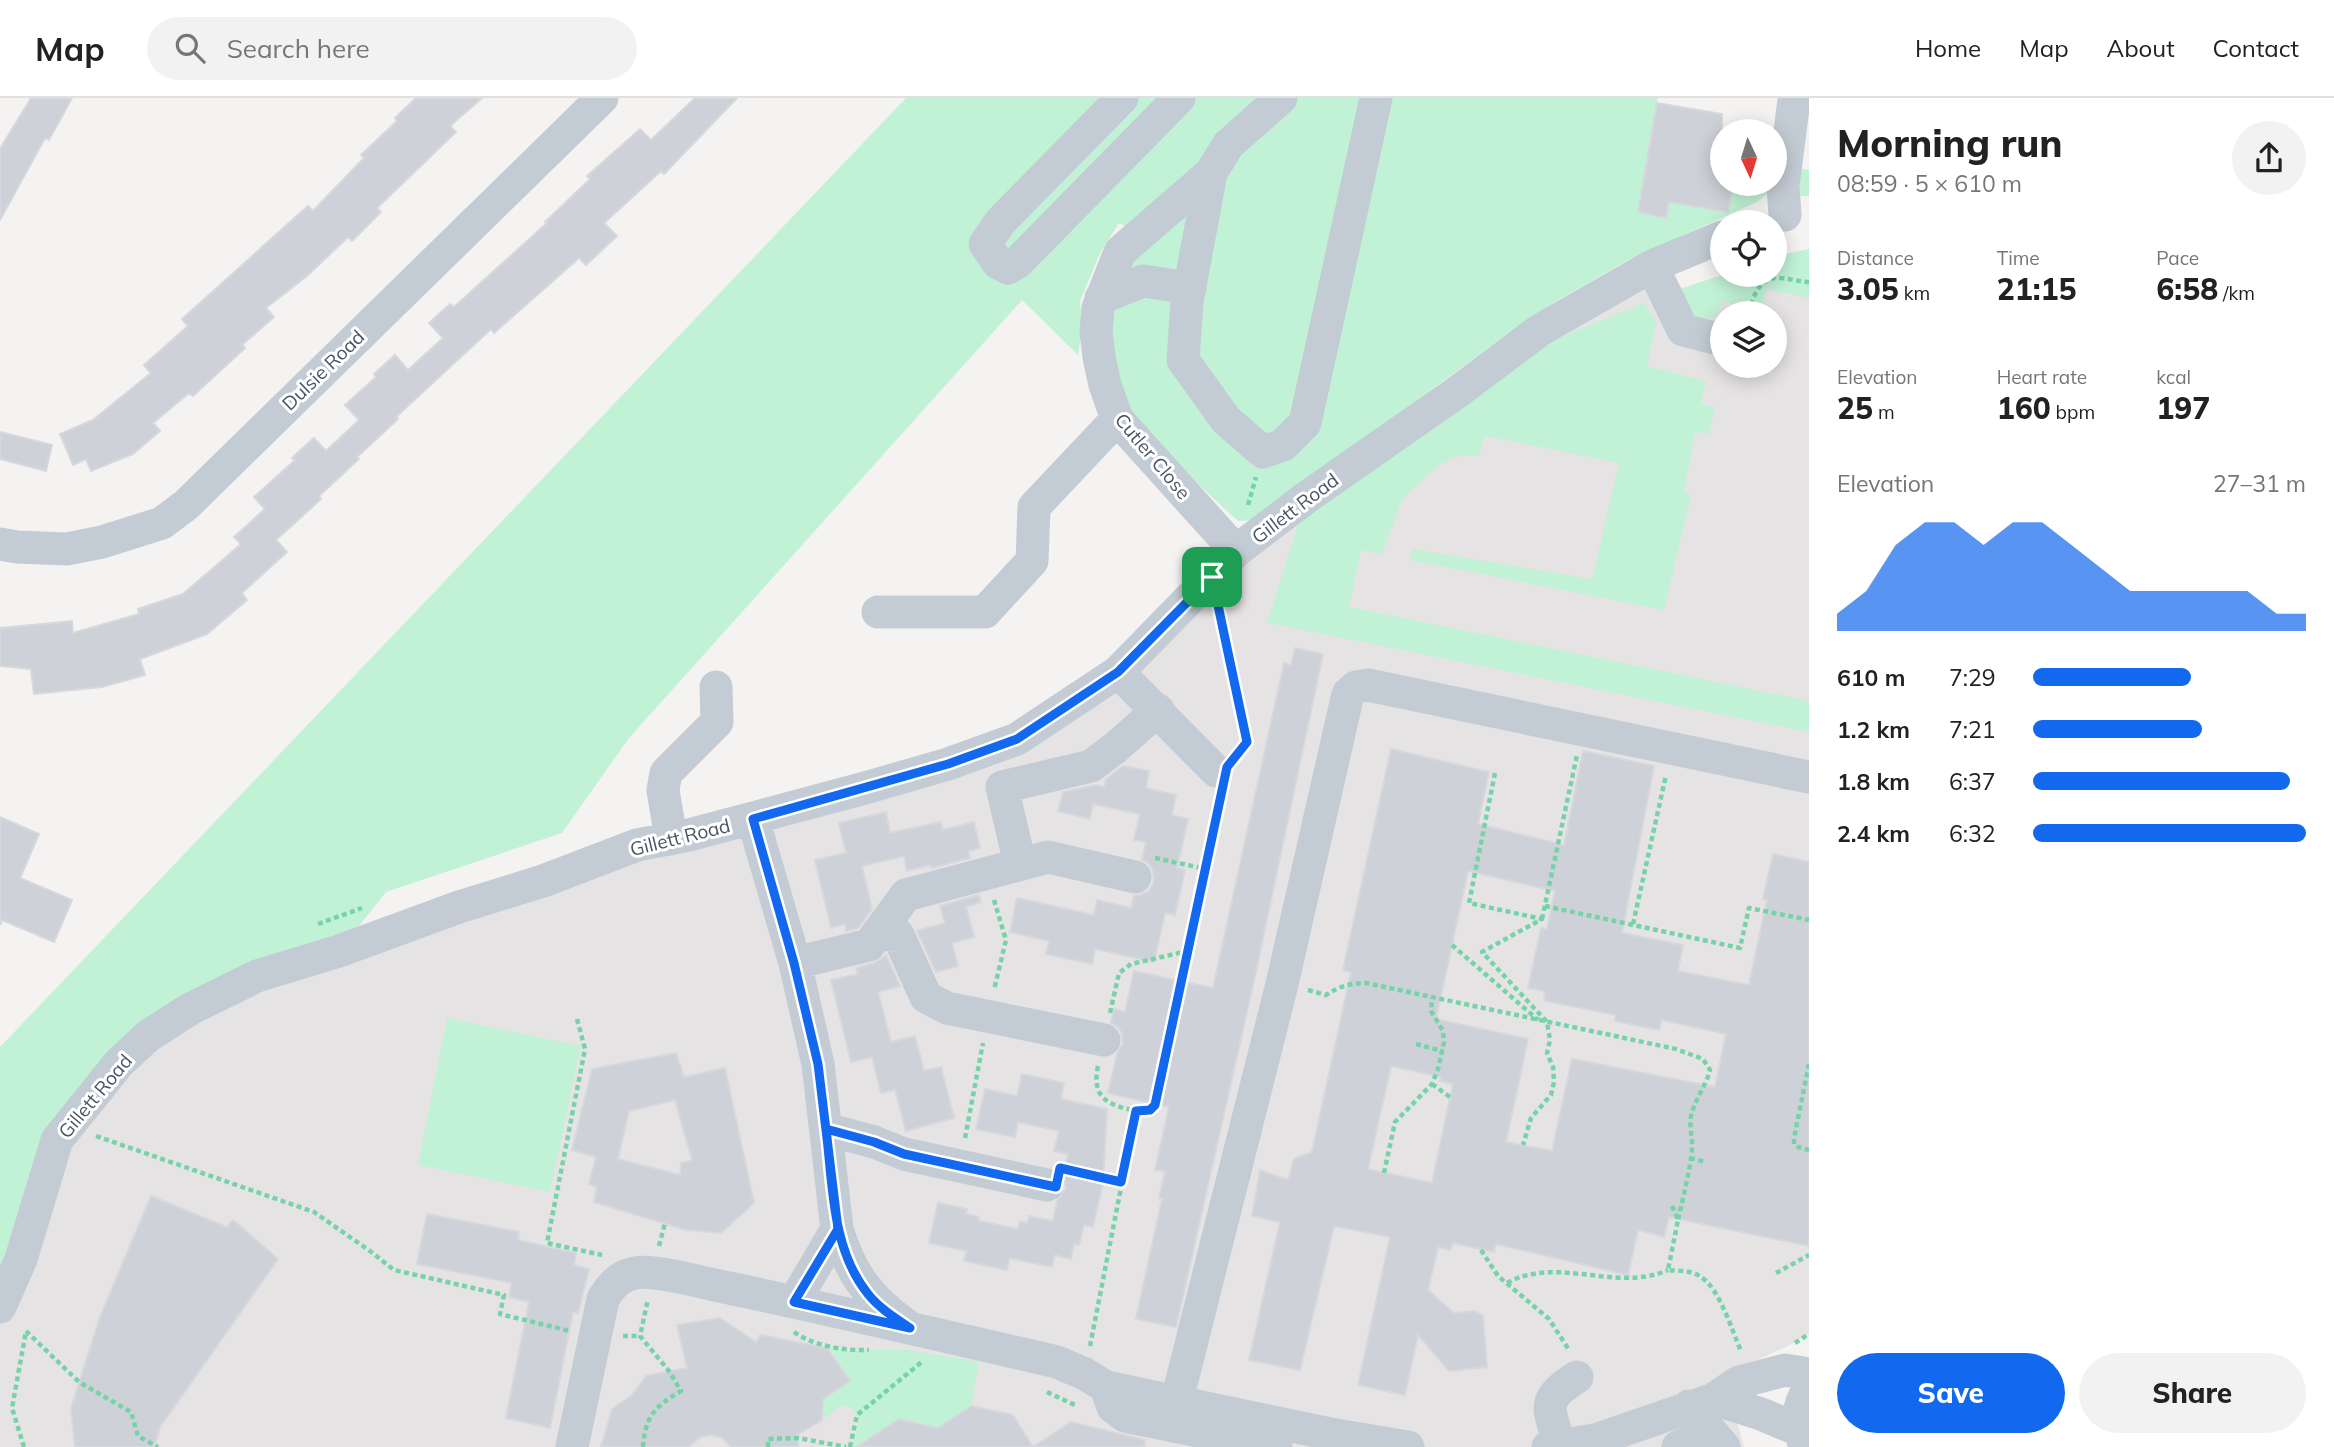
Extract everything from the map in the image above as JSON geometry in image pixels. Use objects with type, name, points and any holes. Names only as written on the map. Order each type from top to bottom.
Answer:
[{"type":"street","name":"Dulsie Road","points":[[0,544],[67,549],[102,542],[162,523],[186,505],[602,98]]},
{"type":"street","points":[[1122,98],[1001,221],[985,244],[998,263],[1008,268],[1018,262],[1179,98]]},
{"type":"street","points":[[1281,98],[1228,145],[1211,173],[1190,288],[1183,360],[1226,420],[1263,452],[1283,445],[1305,423],[1376,98]]},
{"type":"street","points":[[1785,210],[1783,186],[1796,98]]},
{"type":"street","name":"Cutler Close","points":[[1211,173],[1120,252],[1098,309],[1098,356],[1117,419],[1236,551]]},
{"type":"street","name":"Gillett Road","points":[[9,1317],[21,1259],[57,1140],[119,1063],[148,1036],[190,1009],[257,976],[340,951],[459,907],[543,881],[637,845],[753,819],[948,764],[1017,739],[1118,672],[1236,551],[1307,497],[1456,393],[1540,330],[1652,266],[1710,242]]},
{"type":"street","points":[[1652,266],[1683,330],[1710,337]]},
{"type":"street","points":[[1101,298],[1143,281],[1190,288]]},
{"type":"street","points":[[878,612],[985,612],[1032,561],[1034,507],[1117,419]]},
{"type":"street","points":[[1118,672],[1224,774]]},
{"type":"street","points":[[1177,1400],[1282,984],[1348,694],[1356,687],[1368,685],[1809,777]]},
{"type":"street","points":[[671,839],[663,790],[666,773],[717,722],[716,687]]},
{"type":"street","points":[[1020,864],[1002,787],[1091,766],[1158,710]]},
{"type":"street","points":[[753,819],[794,963],[818,1064],[838,1229],[851,1265],[868,1294],[883,1309],[910,1328]]},
{"type":"street","points":[[794,963],[869,945],[906,895],[1020,864],[1048,857],[1135,877]]},
{"type":"street","points":[[877,934],[898,935],[926,997],[947,1008],[1104,1041]]},
{"type":"street","points":[[826,1129],[874,1142],[893,1151],[1047,1185]]},
{"type":"street","points":[[791,1315],[838,1229]]},
{"type":"street","points":[[572,1447],[603,1299],[621,1278],[634,1273],[648,1273],[791,1315],[910,1328],[1057,1362],[1096,1380],[1177,1400],[1330,1434],[1408,1447]]},
{"type":"street","points":[[1574,1366],[1550,1403],[1556,1447],[1654,1434],[1739,1382],[1784,1370],[1809,1374]]},
{"type":"street","points":[[1096,1380],[1113,1407],[1125,1416],[1276,1447]]},
{"type":"street","points":[[1802,1441],[1799,1412],[1809,1389]]},
{"type":"street","points":[[1701,1403],[1761,1414],[1802,1441]]},
{"type":"street","points":[[1701,1403],[1721,1445]]},
{"type":"street","points":[[1678,1447],[1691,1442],[1721,1445]]},
{"type":"path","points":[[1752,301],[1754,293],[1765,282],[1778,277],[1809,282]]},
{"type":"path","points":[[1096,1380],[1121,1182],[1136,1111],[1150,1110],[1155,1105],[1224,774],[1247,742],[1212,577]]},
{"type":"path","points":[[1523,1145],[1531,1118],[1551,1095],[1554,1082],[1553,1068],[1547,1053],[1550,1040],[1547,1022],[1482,952],[1542,919],[1577,754]]},
{"type":"path","points":[[1633,924],[1668,768]]},
{"type":"path","points":[[1495,773],[1469,903],[1542,919]]},
{"type":"path","points":[[1135,877],[1140,855],[1206,869]]},
{"type":"path","points":[[960,1166],[988,1016],[1006,940],[985,874]]},
{"type":"path","points":[[1545,906],[1740,948],[1749,908],[1809,920]]},
{"type":"path","points":[[1452,946],[1538,1020]]},
{"type":"path","points":[[1282,984],[1326,995],[1351,983],[1367,983],[1676,1049],[1703,1059],[1710,1070],[1707,1084],[1692,1114],[1689,1133],[1693,1146],[1668,1270]]},
{"type":"path","points":[[1384,1173],[1395,1122],[1432,1084],[1442,1051],[1443,1031],[1431,1011],[1432,998]]},
{"type":"path","points":[[577,1018],[585,1049],[547,1243],[613,1256]]},
{"type":"path","points":[[1416,1044],[1442,1051]]},
{"type":"path","points":[[1809,1064],[1794,1143],[1809,1150]]},
{"type":"path","points":[[1432,1084],[1450,1097]]},
{"type":"path","points":[[67,1128],[136,1148],[314,1213],[394,1270],[504,1295],[500,1314],[594,1336]]},
{"type":"path","points":[[1690,1158],[1706,1162]]},
{"type":"path","points":[[1047,1185],[1056,1187],[1060,1168],[1121,1182]]},
{"type":"path","points":[[1672,1206],[1678,1220]]},
{"type":"path","points":[[1481,1250],[1498,1276],[1549,1319],[1574,1366]]},
{"type":"path","points":[[1776,1273],[1809,1255]]},
{"type":"path","points":[[1507,1283],[1521,1276],[1548,1272],[1640,1279],[1668,1270],[1688,1272],[1702,1277],[1713,1290],[1743,1356]]},
{"type":"path","points":[[643,1447],[645,1427],[652,1413],[663,1401],[681,1391],[669,1371],[639,1336],[650,1291],[648,1273]]},
{"type":"path","points":[[791,1315],[805,1340],[851,1351],[877,1350]]},
{"type":"path","points":[[9,1317],[79,1382],[131,1412],[138,1436],[158,1447]]},
{"type":"path","points":[[24,1447],[12,1408],[26,1331]]},
{"type":"path","points":[[768,1447],[768,1439],[798,1438],[848,1447],[857,1415],[932,1354]]},
{"type":"path","points":[[1046,1390],[1080,1407]]},
{"type":"shaded area","points":[[1809,249],[1809,1334],[1746,1365],[1727,1418],[1738,1425],[1744,1447],[0,1447],[0,1307],[57,1140],[119,1063],[257,976],[1017,739],[1236,551],[1652,266],[1665,294],[1710,279],[1710,287],[1787,287],[1787,254]]},
{"type":"green space","points":[[906,98],[1658,98],[1638,212],[1666,218],[1669,202],[1710,191],[1710,196],[1764,196],[1739,210],[1710,210],[1710,223],[1628,260],[1555,302],[1508,333],[1255,520],[1238,521],[1199,485],[1128,411],[1106,347],[1116,280],[1149,239],[1119,223],[1101,251],[1080,301],[1082,327],[1078,355],[1022,300],[629,738],[562,833],[386,892],[339,951],[190,1009],[57,1140],[0,1307],[0,1047]]},
{"type":"green space","points":[[1799,168],[1809,170],[1809,196],[1800,196]]},
{"type":"green space","points":[[1809,249],[1809,298],[1766,289],[1763,301],[1710,301],[1710,318],[1707,319],[1675,313],[1665,294],[1710,279],[1710,287],[1787,287],[1787,254]]},
{"type":"green space","points":[[1644,303],[1656,323],[1647,366],[1706,381],[1701,404],[1715,407],[1709,434],[1695,432],[1684,492],[1691,495],[1664,610],[1410,560],[1413,549],[1592,579],[1619,463],[1485,436],[1479,456],[1460,455],[1439,465],[1402,499],[1382,554],[1361,550],[1349,607],[1809,701],[1809,732],[1267,623],[1307,497],[1542,345]]},
{"type":"green space","points":[[447,1018],[581,1046],[550,1192],[418,1165]]},
{"type":"green space","points":[[829,1346],[851,1351],[903,1349],[979,1362],[971,1406],[938,1428],[899,1419],[864,1442],[863,1447],[853,1447],[859,1419],[852,1407],[840,1406],[825,1418],[817,1404],[848,1381]]},
{"type":"building","points":[[31,98],[72,98],[49,140],[45,138],[0,220],[0,149]]},
{"type":"building","points":[[416,98],[482,98],[450,126],[456,132],[377,208],[381,212],[352,241],[348,237],[307,276],[266,308],[274,317],[242,345],[245,348],[193,396],[189,393],[153,423],[160,431],[133,454],[91,471],[86,459],[73,465],[60,434],[93,420],[151,373],[144,365],[188,326],[182,319],[308,206],[313,211],[364,158],[361,155],[397,121],[395,118]]},
{"type":"building","points":[[695,98],[737,98],[664,174],[661,171],[604,223],[617,236],[586,265],[579,258],[494,333],[491,329],[396,417],[398,419],[319,496],[321,499],[276,540],[287,552],[242,593],[247,600],[207,634],[140,659],[145,675],[102,687],[34,694],[31,669],[0,666],[0,628],[72,621],[73,633],[139,614],[138,609],[183,594],[241,544],[234,537],[265,509],[254,497],[295,460],[292,458],[314,438],[326,451],[359,420],[345,405],[376,377],[374,374],[395,355],[408,370],[443,338],[429,323],[450,304],[454,307],[547,223],[545,222],[590,179],[587,176],[640,129],[651,140]]},
{"type":"building","points":[[1657,103],[1722,114],[1722,119],[1710,119],[1710,196],[1731,196],[1728,210],[1669,202],[1666,218],[1638,212]]},
{"type":"building","points":[[0,432],[52,445],[46,471],[0,459]]},
{"type":"building","points":[[1295,648],[1323,654],[1254,981],[1176,1327],[1136,1319],[1162,1199],[1159,1198],[1165,1171],[1155,1170],[1169,1107],[1108,1093],[1117,1054],[1123,1043],[1122,1033],[1111,1023],[1114,1009],[1125,1012],[1134,971],[1213,988],[1284,663],[1291,665]]},
{"type":"building","points":[[1391,749],[1489,772],[1478,824],[1564,845],[1583,751],[1654,766],[1622,933],[1683,945],[1678,971],[1749,985],[1767,900],[1763,899],[1773,854],[1809,862],[1809,1246],[1669,1217],[1664,1237],[1638,1230],[1628,1275],[1496,1244],[1494,1252],[1453,1243],[1450,1250],[1438,1247],[1428,1290],[1454,1313],[1475,1311],[1483,1316],[1487,1367],[1449,1371],[1418,1335],[1405,1395],[1358,1385],[1390,1237],[1334,1226],[1300,1370],[1249,1360],[1280,1222],[1252,1216],[1260,1170],[1288,1180],[1294,1159],[1312,1152],[1351,972],[1343,970]],"holes":[[[1468,871],[1555,891],[1547,929],[1541,928],[1528,988],[1544,991],[1545,1001],[1616,1015],[1615,1021],[1659,1030],[1662,1020],[1726,1034],[1715,1087],[1572,1059],[1552,1151],[1506,1142],[1528,1039],[1436,1019]],[[1391,1066],[1441,1077],[1440,1081],[1453,1084],[1432,1183],[1368,1169]]]},
{"type":"building","points":[[1123,766],[1149,771],[1146,788],[1176,795],[1172,815],[1188,819],[1177,868],[1185,870],[1175,915],[1165,913],[1154,962],[1095,949],[1092,964],[1046,954],[1049,941],[1010,932],[1017,898],[1094,915],[1097,900],[1131,908],[1134,896],[1149,891],[1154,882],[1149,863],[1142,860],[1146,842],[1134,840],[1140,814],[1093,804],[1090,819],[1058,811],[1063,792],[1096,785],[1104,787],[1106,779]]},
{"type":"building","points":[[886,812],[890,833],[941,822],[943,830],[974,822],[980,848],[968,851],[970,858],[931,868],[930,865],[907,871],[904,856],[862,866],[872,909],[858,928],[846,931],[845,924],[831,928],[815,860],[846,853],[839,823]]},
{"type":"building","points":[[0,817],[39,834],[20,878],[72,900],[54,942],[2,920],[0,925]]},
{"type":"building","points":[[979,895],[981,902],[966,907],[974,937],[952,943],[958,966],[936,972],[917,931],[945,923],[940,906]]},
{"type":"building","points":[[886,955],[900,986],[878,992],[891,1042],[915,1036],[924,1071],[941,1067],[954,1118],[906,1131],[895,1090],[881,1093],[872,1057],[851,1062],[831,980],[858,974],[856,968],[874,963]]},
{"type":"building","points":[[676,1053],[684,1077],[725,1068],[754,1203],[721,1233],[686,1230],[594,1202],[597,1187],[589,1184],[596,1157],[572,1150],[592,1069]],"holes":[[[675,1100],[692,1160],[681,1163],[680,1175],[618,1159],[629,1111]]]},
{"type":"building","points":[[1022,1074],[1064,1083],[1061,1099],[1107,1109],[1103,1182],[1093,1227],[1084,1225],[1079,1245],[1074,1244],[1071,1259],[1055,1255],[1052,1267],[1009,1258],[1007,1270],[964,1261],[967,1251],[929,1243],[938,1203],[967,1209],[966,1214],[979,1217],[979,1221],[1018,1229],[1020,1221],[1027,1223],[1029,1216],[1053,1221],[1057,1201],[1066,1188],[1063,1175],[1068,1154],[1054,1151],[1059,1131],[1018,1122],[1015,1137],[976,1129],[985,1089],[1017,1096]]},
{"type":"building","points":[[151,1196],[227,1227],[233,1220],[278,1259],[160,1427],[154,1447],[75,1447],[71,1408],[100,1317]]},
{"type":"building","points":[[427,1214],[519,1232],[518,1240],[576,1253],[574,1265],[589,1269],[578,1313],[573,1312],[550,1428],[506,1418],[529,1302],[509,1297],[512,1283],[417,1264]]},
{"type":"building","points":[[720,1318],[756,1342],[760,1335],[827,1348],[850,1381],[823,1399],[822,1420],[797,1435],[799,1447],[731,1447],[722,1438],[711,1435],[700,1437],[689,1447],[601,1447],[612,1409],[632,1395],[646,1376],[687,1368],[677,1325]]},
{"type":"building","points":[[971,1406],[1013,1415],[1033,1447],[857,1447],[899,1419],[938,1428]]},
{"type":"building","points":[[1071,1422],[1145,1440],[1144,1447],[1033,1447]]},
{"type":"route","points":[[1212,577],[1247,742],[1227,767],[1155,1105],[1150,1110],[1136,1111],[1121,1182],[1060,1168],[1056,1187],[904,1154],[874,1142],[826,1129],[842,1246],[868,1294],[883,1309],[910,1328],[794,1302],[838,1229],[818,1064],[794,963],[753,819],[948,764],[1017,739],[1118,672],[1212,577]]}]
